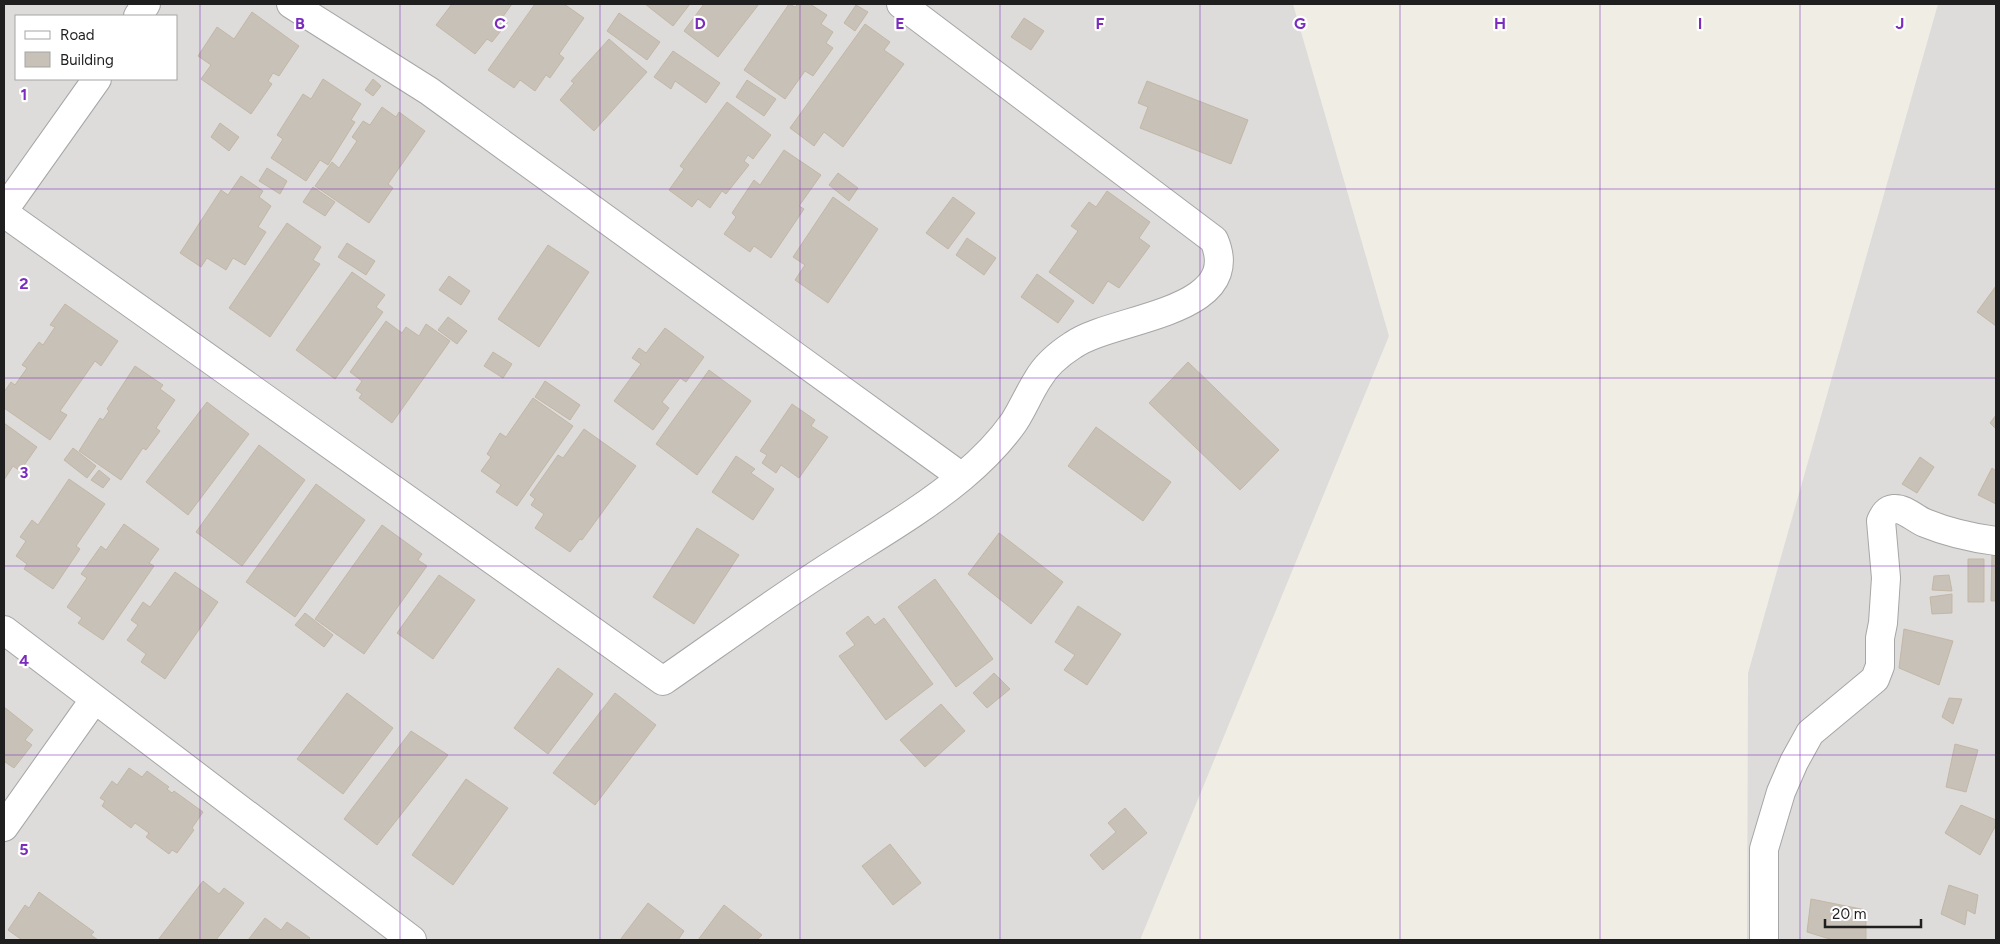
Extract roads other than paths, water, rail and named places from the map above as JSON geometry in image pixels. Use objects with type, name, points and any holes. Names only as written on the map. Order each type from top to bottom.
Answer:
[{"type":"street","points":[[139,15],[146,4]]},
{"type":"street","points":[[291,4],[428,91],[962,477]]},
{"type":"street","points":[[96,80],[4,212],[663,682],[812,578],[962,477],[991,448],[1014,421],[1039,377],[1054,359],[1074,343],[1098,333],[1186,304],[1200,296],[1213,281],[1220,264],[1219,252],[1214,240],[901,4]]},
{"type":"street","points":[[1764,940],[1764,849],[1781,792],[1810,732],[1875,679],[1880,666],[1880,638],[1886,578],[1881,522],[1884,513],[1892,509],[1901,510],[1924,522],[1979,539],[1996,541]]},
{"type":"street","points":[[4,630],[412,940]]},
{"type":"street","points":[[4,826],[94,700]]}]
